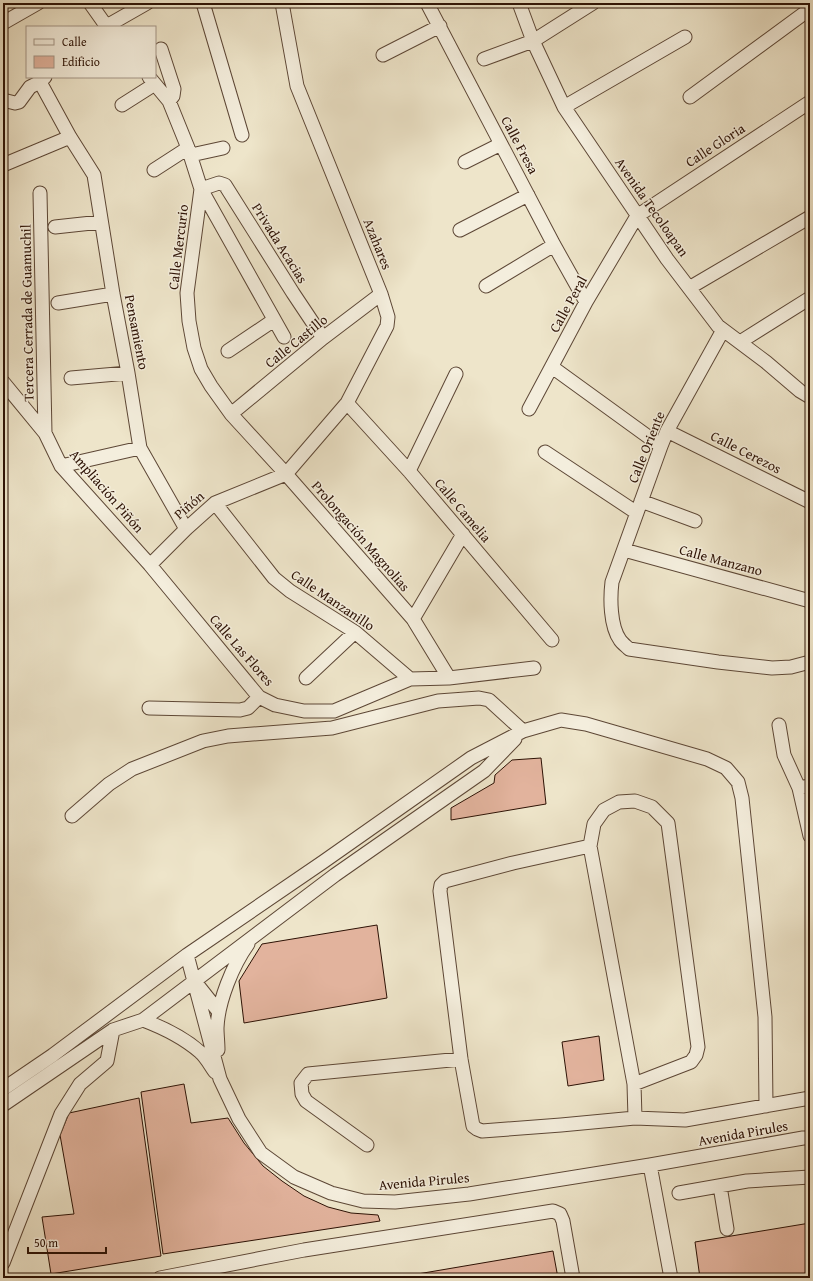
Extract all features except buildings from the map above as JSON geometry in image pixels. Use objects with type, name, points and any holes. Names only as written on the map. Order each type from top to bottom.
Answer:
[{"type":"street","points":[[3,23],[38,3]]},
{"type":"street","points":[[90,3],[105,26]]},
{"type":"street","points":[[108,26],[148,3]]},
{"type":"street","points":[[203,3],[242,135]]},
{"type":"street","name":"Azahares","points":[[282,3],[297,86],[382,294],[388,318],[387,326],[348,403],[286,474]]},
{"type":"street","name":"Calle Fresa","points":[[427,3],[554,245],[586,302]]},
{"type":"street","name":"Avenida Tecoloapan","points":[[519,3],[533,41],[564,107],[667,259],[718,326],[807,391]]},
{"type":"street","points":[[484,59],[533,41],[593,3]]},
{"type":"street","points":[[690,97],[810,9]]},
{"type":"street","points":[[383,55],[440,26]]},
{"type":"street","points":[[564,107],[685,37]]},
{"type":"street","points":[[160,49],[174,89],[173,96],[169,101]]},
{"type":"street","points":[[3,100],[17,103],[21,100],[30,86],[43,80]]},
{"type":"street","name":"Pensamiento","points":[[43,80],[70,137],[94,175],[140,448],[186,529]]},
{"type":"street","points":[[122,105],[152,80]]},
{"type":"street","name":"Calle Mercurio","points":[[152,80],[169,101],[190,152],[201,189],[186,293],[194,348],[201,368],[211,386],[231,414],[286,474]]},
{"type":"street","name":"Calle Gloria","points":[[638,216],[810,102]]},
{"type":"street","points":[[3,165],[70,137]]},
{"type":"street","points":[[465,162],[501,144]]},
{"type":"street","points":[[154,170],[190,152],[224,148]]},
{"type":"street","name":"Privada Acacias","points":[[201,189],[219,183],[225,185],[323,338]]},
{"type":"street","points":[[201,189],[284,337]]},
{"type":"street","name":"Tercera Cerrada de Guamuchil","points":[[40,193],[45,433]]},
{"type":"street","points":[[460,230],[528,195]]},
{"type":"street","name":"Calle Peral","points":[[529,409],[586,302],[638,216]]},
{"type":"street","points":[[689,288],[810,217]]},
{"type":"street","points":[[55,227],[101,222]]},
{"type":"street","points":[[486,286],[554,245]]},
{"type":"street","points":[[58,303],[113,294]]},
{"type":"street","name":"Calle Castillo","points":[[231,414],[323,338],[382,294]]},
{"type":"street","points":[[740,342],[810,298]]},
{"type":"street","points":[[228,351],[274,320]]},
{"type":"street","name":"Calle Oriente","points":[[723,330],[667,431],[661,446],[612,582],[610,595],[612,619],[620,640],[629,649],[772,668],[791,667],[810,662]]},
{"type":"street","points":[[552,367],[661,446]]},
{"type":"street","points":[[71,378],[128,373]]},
{"type":"street","points":[[410,470],[456,374]]},
{"type":"street","name":"Ampliación Piñón","points":[[3,382],[45,433],[61,466],[148,563]]},
{"type":"street","name":"Calle Camelia","points":[[348,403],[410,470],[552,640]]},
{"type":"street","name":"Calle Cerezos","points":[[667,431],[810,502]]},
{"type":"street","points":[[61,466],[140,448]]},
{"type":"street","points":[[545,452],[639,507],[696,521]]},
{"type":"street","name":"Piñón","points":[[148,563],[215,503],[286,474]]},
{"type":"street","name":"Prolongación Magnolias","points":[[286,474],[413,619],[449,678]]},
{"type":"street","name":"Calle Manzanillo","points":[[215,503],[274,578],[290,591],[356,632],[410,679]]},
{"type":"street","name":"Prolongación Magnolias","points":[[413,619],[463,534]]},
{"type":"street","name":"Calle Manzano","points":[[624,550],[810,601]]},
{"type":"street","name":"Calle Las Flores","points":[[148,563],[259,697],[275,705],[304,711],[334,711],[410,679]]},
{"type":"street","points":[[306,678],[356,632]]},
{"type":"street","points":[[410,679],[449,678],[534,668]]},
{"type":"street","points":[[149,708],[240,710],[248,708],[259,697]]},
{"type":"street","points":[[72,816],[109,784],[132,769],[203,741],[228,736],[332,728],[438,701],[479,698],[489,700],[523,731]]},
{"type":"street","points":[[3,1105],[56,1060],[187,955],[471,758],[523,731],[561,720],[586,724],[707,759],[726,768],[738,782],[742,798],[765,1017],[766,1106]]},
{"type":"street","points":[[779,725],[784,755],[805,787],[810,836]]},
{"type":"street","points":[[3,1089],[113,1030],[143,1020],[335,875],[484,771],[523,731]]},
{"type":"street","points":[[634,1084],[691,1062],[696,1055],[698,1047],[668,823],[652,807],[635,801],[619,802],[604,810],[594,824],[590,846],[634,1084],[635,1118]]},
{"type":"street","points":[[590,846],[513,863],[445,882],[441,885],[440,891],[461,1059],[473,1126],[482,1130],[635,1118],[685,1120],[810,1098]]},
{"type":"street","points":[[220,1079],[217,1028],[219,1012],[230,977],[241,954],[257,933]]},
{"type":"street","name":"Avenida Pirules","points":[[187,955],[220,1079],[239,1119],[261,1153],[294,1177],[331,1193],[364,1201],[395,1202],[469,1194],[650,1166],[803,1138],[810,1138]]},
{"type":"street","points":[[194,981],[219,1012]]},
{"type":"street","points":[[143,1020],[178,1035],[201,1053],[220,1079]]},
{"type":"street","points":[[3,1263],[61,1114],[80,1084],[107,1061],[113,1030]]},
{"type":"street","points":[[367,1145],[306,1101],[302,1094],[301,1083],[308,1074],[461,1059]]},
{"type":"street","points":[[650,1166],[671,1278]]},
{"type":"street","points":[[679,1193],[747,1181],[810,1177]]},
{"type":"street","points":[[720,1186],[727,1229]]},
{"type":"street","points":[[160,1278],[304,1250],[553,1211],[560,1214],[563,1221],[572,1278]]}]
